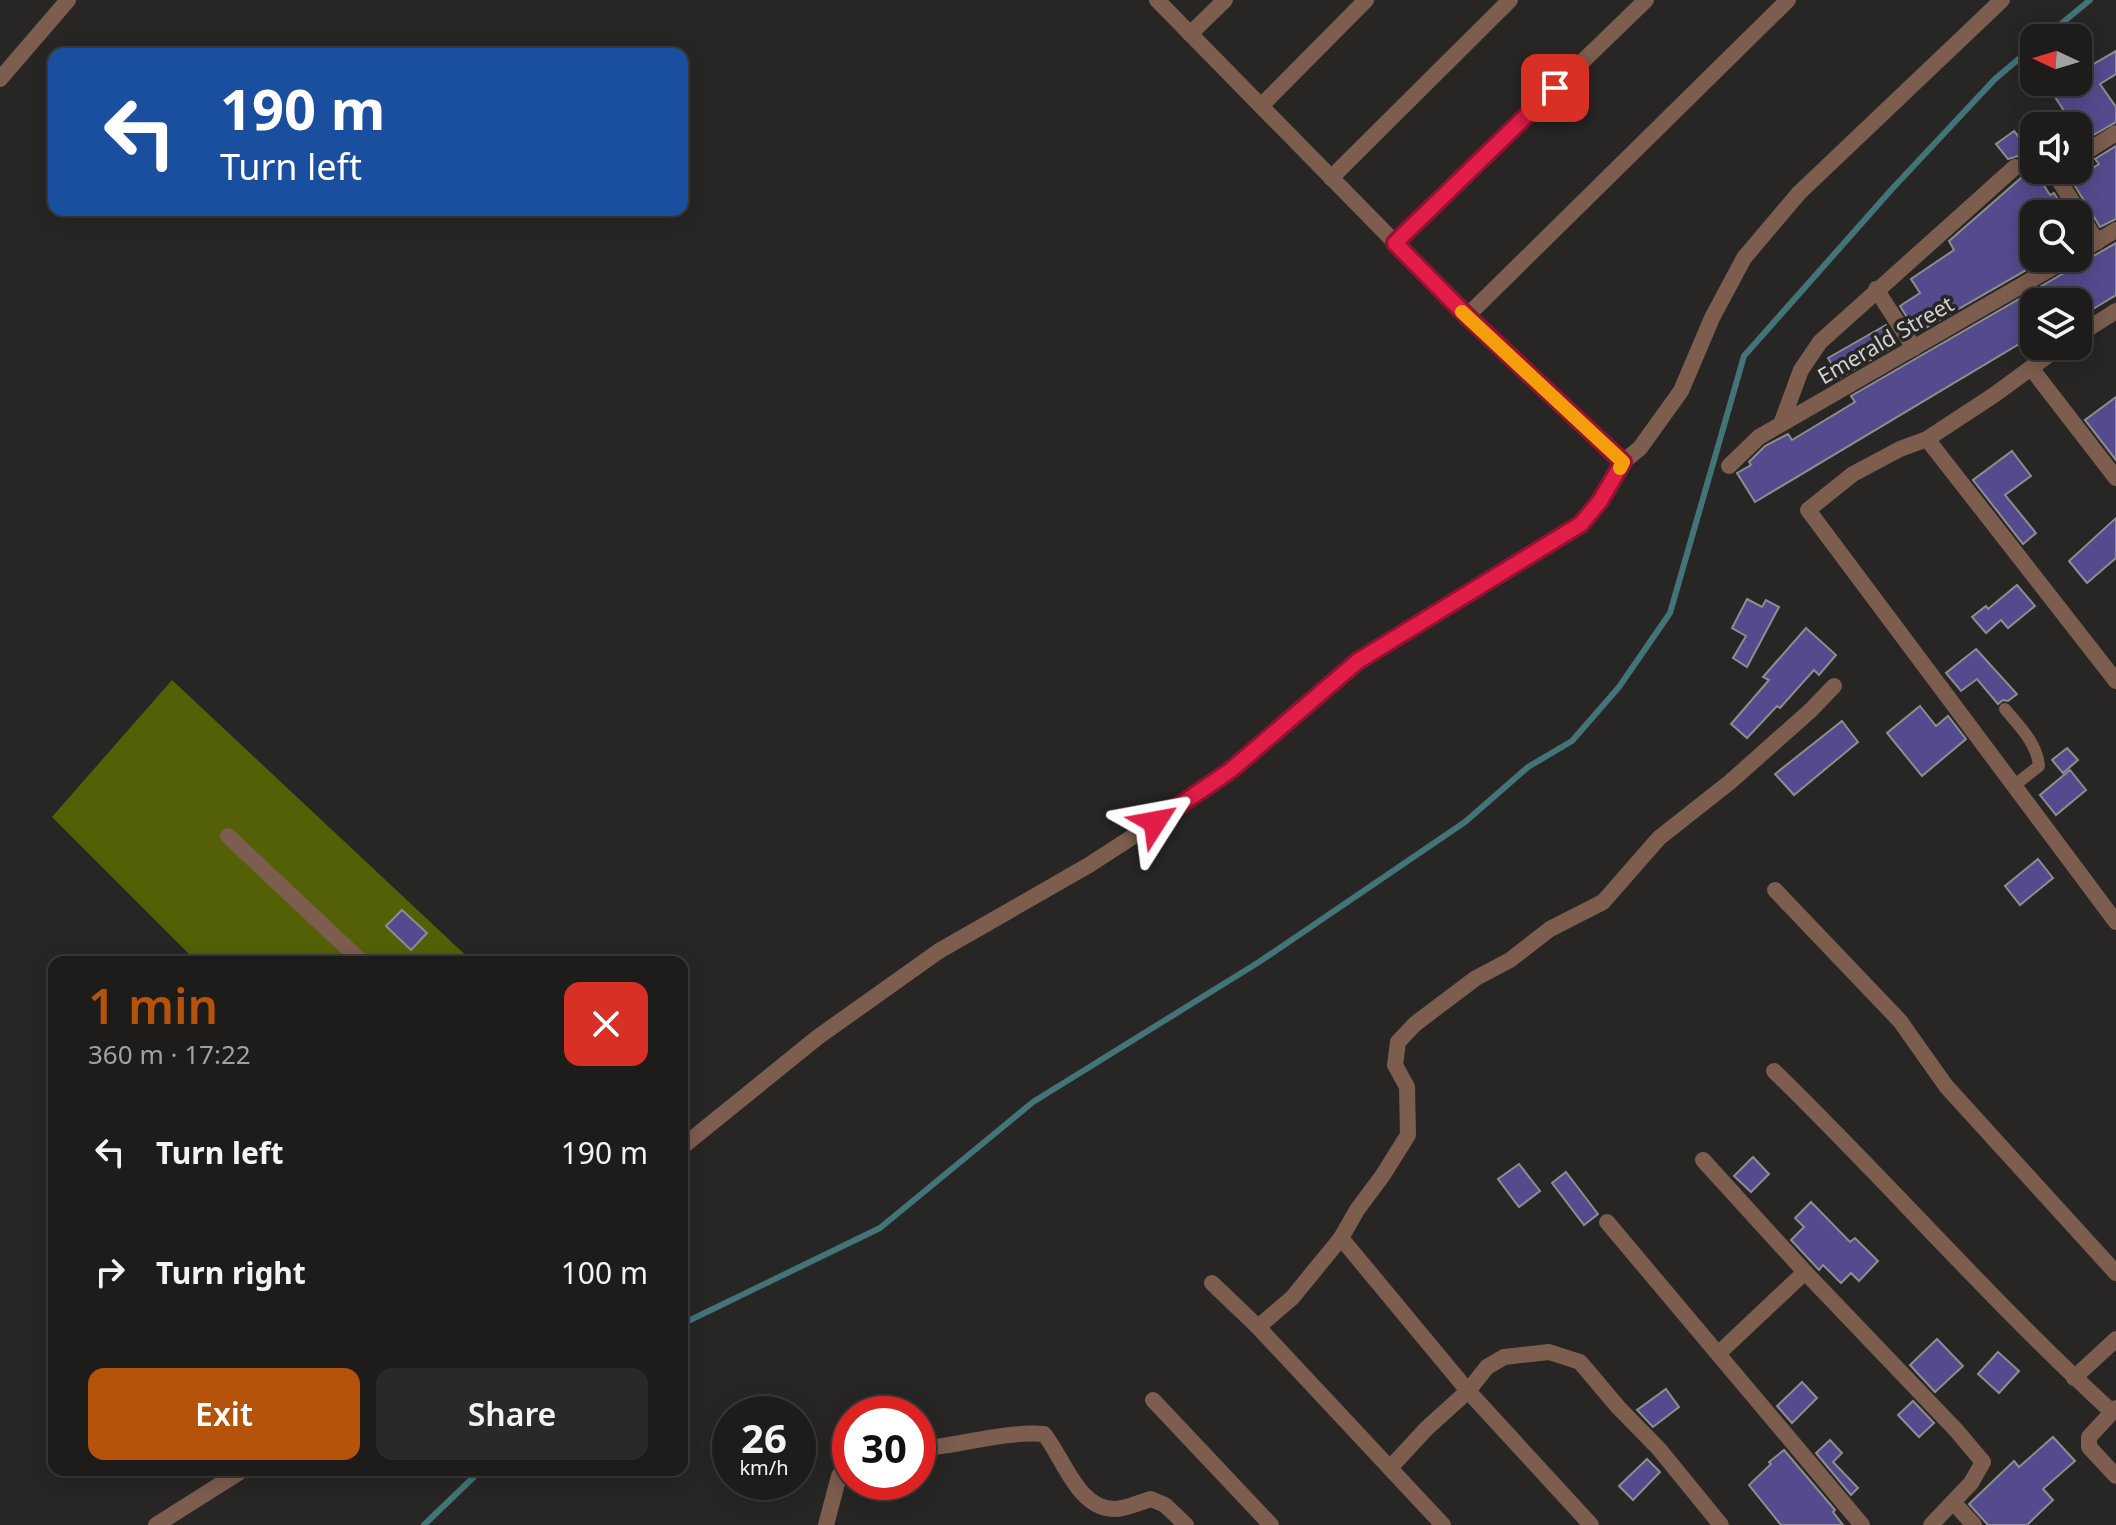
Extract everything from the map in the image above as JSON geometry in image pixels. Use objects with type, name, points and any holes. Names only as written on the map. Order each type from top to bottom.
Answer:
[{"type":"street","points":[[0,79],[68,0]]},
{"type":"street","points":[[1157,0],[1467,316],[1623,462]]},
{"type":"street","points":[[1190,34],[1225,0]]},
{"type":"street","points":[[1261,106],[1366,0]]},
{"type":"street","points":[[1331,178],[1510,0]]},
{"type":"street","points":[[1395,243],[1646,0]]},
{"type":"street","points":[[1467,316],[1788,0]]},
{"type":"street","points":[[688,1142],[818,1037],[939,951],[1089,865],[1177,808],[1231,770],[1358,661],[1581,524],[1600,501],[1623,462],[1640,448],[1681,391],[1712,318],[1744,258],[1799,193],[2002,0]]},
{"type":"street","points":[[2092,148],[2116,133]]},
{"type":"street","points":[[1781,424],[1801,370],[1820,342],[2015,167]]},
{"type":"street","points":[[2061,184],[2097,242]]},
{"type":"street","points":[[2092,245],[2116,230]]},
{"type":"street","name":"Emerald Street","points":[[1729,466],[1759,437],[2045,272]]},
{"type":"street","points":[[1876,289],[1914,348]]},
{"type":"street","points":[[2092,326],[2116,311]]},
{"type":"street","points":[[2042,360],[1927,439],[1900,449],[1853,474],[1804,514],[2015,785],[2116,922]]},
{"type":"street","points":[[2031,368],[2116,478]]},
{"type":"street","points":[[1927,439],[2116,681]]},
{"type":"street","points":[[1258,1327],[1292,1298],[1341,1238],[1408,1135],[1407,1087],[1395,1065],[1398,1042],[1415,1024],[1476,978],[1510,960],[1550,929],[1603,902],[1659,838],[1730,782],[1834,686]]},
{"type":"street","points":[[228,836],[356,956]]},
{"type":"street","points":[[1775,890],[1900,1021],[1946,1086],[2116,1273]]},
{"type":"street","points":[[1774,1071],[1887,1182],[1912,1213],[2074,1378],[2114,1410],[2089,1437],[2089,1447],[2116,1476]]},
{"type":"street","points":[[1703,1160],[1983,1462],[1977,1475],[1931,1525]]},
{"type":"street","points":[[1607,1222],[1862,1525]]},
{"type":"street","points":[[1341,1238],[1468,1391],[1591,1525]]},
{"type":"street","points":[[1719,1353],[1805,1272]]},
{"type":"street","points":[[1212,1283],[1258,1327],[1443,1525]]},
{"type":"street","points":[[2074,1378],[2116,1339]]},
{"type":"street","points":[[1390,1468],[1427,1428],[1468,1391],[1487,1367],[1504,1357],[1549,1352],[1580,1362],[1659,1449],[1721,1525]]},
{"type":"street","points":[[1153,1400],[1271,1525]]},
{"type":"street","points":[[936,1448],[1019,1432],[1044,1434],[1077,1487],[1101,1507],[1116,1510],[1151,1499],[1165,1505],[1186,1525]]},
{"type":"street","points":[[156,1525],[234,1476]]},
{"type":"street","points":[[826,1525],[833,1500]]},
{"type":"street","points":[[1953,1502],[1974,1525]]},
{"type":"lane","points":[[2005,709],[2035,747],[2038,756],[2039,766],[2015,785]]},
{"type":"green space","points":[[172,680],[467,956],[191,956],[52,817]]},
{"type":"building","points":[[2116,51],[2116,74],[2100,84],[2116,107],[2116,122],[2092,136],[2092,112],[2065,112],[2054,96],[2092,96],[2092,65]]},
{"type":"building","points":[[2014,131],[2020,138],[2020,157],[2008,159],[1996,144]]},
{"type":"building","points":[[2116,146],[2116,219],[2100,227],[2092,214],[2092,200],[2084,200],[2074,184],[2092,184],[2092,168],[2099,164],[2095,159]]},
{"type":"building","points":[[2020,179],[2020,184],[2043,184],[2050,195],[2054,193],[2058,200],[2020,200],[2020,272],[2023,272],[1917,333],[1900,306],[1920,293],[1911,279],[1954,250],[1949,241]]},
{"type":"building","points":[[2116,243],[2116,295],[2093,309],[2092,288],[2038,288],[2066,272],[2092,272],[2092,257]]},
{"type":"building","points":[[2020,298],[2020,343],[1755,502],[1737,473],[1751,465],[1749,462],[1765,446],[1788,434],[1792,440],[1855,402],[1851,396]]},
{"type":"building","points":[[1886,325],[1898,344],[1840,378],[1828,358]]},
{"type":"building","points":[[2116,397],[2116,460],[2085,420]]},
{"type":"building","points":[[2012,451],[2031,476],[2005,495],[2036,533],[2023,544],[1973,480]]},
{"type":"building","points":[[2116,518],[2116,558],[2087,583],[2069,561]]},
{"type":"building","points":[[2017,585],[2035,606],[2008,628],[2001,620],[1986,633],[1972,617],[1986,606],[1988,609]]},
{"type":"building","points":[[1747,599],[1762,607],[1766,600],[1779,607],[1747,667],[1733,658],[1746,636],[1732,628]]},
{"type":"building","points":[[1806,628],[1836,655],[1819,675],[1814,670],[1780,708],[1777,706],[1747,738],[1731,724],[1769,680],[1763,677]]},
{"type":"building","points":[[1976,649],[2017,694],[2008,701],[1998,704],[1977,679],[1961,691],[1946,673]]},
{"type":"building","points":[[1920,706],[1936,726],[1948,716],[1966,739],[1922,776],[1887,733]]},
{"type":"building","points":[[1842,721],[1858,742],[1794,795],[1775,774]]},
{"type":"building","points":[[2067,748],[2078,760],[2063,773],[2052,760]]},
{"type":"building","points":[[2070,770],[2086,790],[2056,815],[2040,795]]},
{"type":"building","points":[[2038,859],[2053,878],[2020,905],[2005,886]]},
{"type":"building","points":[[402,910],[427,933],[411,950],[386,926]]},
{"type":"building","points":[[1753,1157],[1769,1174],[1751,1192],[1734,1176]]},
{"type":"building","points":[[1519,1164],[1540,1191],[1519,1207],[1498,1179]]},
{"type":"building","points":[[1566,1172],[1598,1214],[1584,1225],[1552,1183]]},
{"type":"building","points":[[1811,1202],[1850,1242],[1855,1238],[1878,1261],[1859,1281],[1851,1273],[1841,1283],[1823,1265],[1819,1270],[1791,1240],[1804,1227],[1795,1218]]},
{"type":"building","points":[[1937,1339],[1963,1366],[1935,1392],[1910,1365]]},
{"type":"building","points":[[1998,1352],[2019,1371],[1999,1393],[1978,1374]]},
{"type":"building","points":[[1802,1382],[1817,1398],[1792,1423],[1777,1406]]},
{"type":"building","points":[[1666,1389],[1679,1407],[1653,1427],[1637,1410]]},
{"type":"building","points":[[1913,1401],[1934,1423],[1919,1437],[1898,1415]]},
{"type":"building","points":[[2053,1437],[2075,1461],[2043,1489],[2053,1500],[2027,1525],[1988,1525],[1969,1504],[2014,1461],[2019,1467]]},
{"type":"building","points":[[1830,1440],[1842,1453],[1833,1462],[1858,1488],[1851,1495],[1816,1453]]},
{"type":"building","points":[[1784,1450],[1835,1510],[1833,1512],[1843,1525],[1781,1525],[1749,1485]]},
{"type":"building","points":[[1647,1459],[1660,1472],[1633,1500],[1619,1486]]},
{"type":"waterway","points":[[2061,24],[2090,0]]},
{"type":"waterway","points":[[688,1321],[880,1228],[1033,1102],[1259,962],[1465,822],[1528,767],[1572,741],[1619,687],[1670,613],[1744,356],[1892,189],[1995,79],[2020,58]]},
{"type":"waterway","points":[[424,1525],[475,1476]]},
{"type":"slow traffic","points":[[1462,312],[1623,462],[1620,468]]},
{"type":"route","points":[[1155,822],[1231,770],[1358,661],[1581,524],[1600,501],[1623,462],[1467,316],[1395,243],[1555,88]]}]
